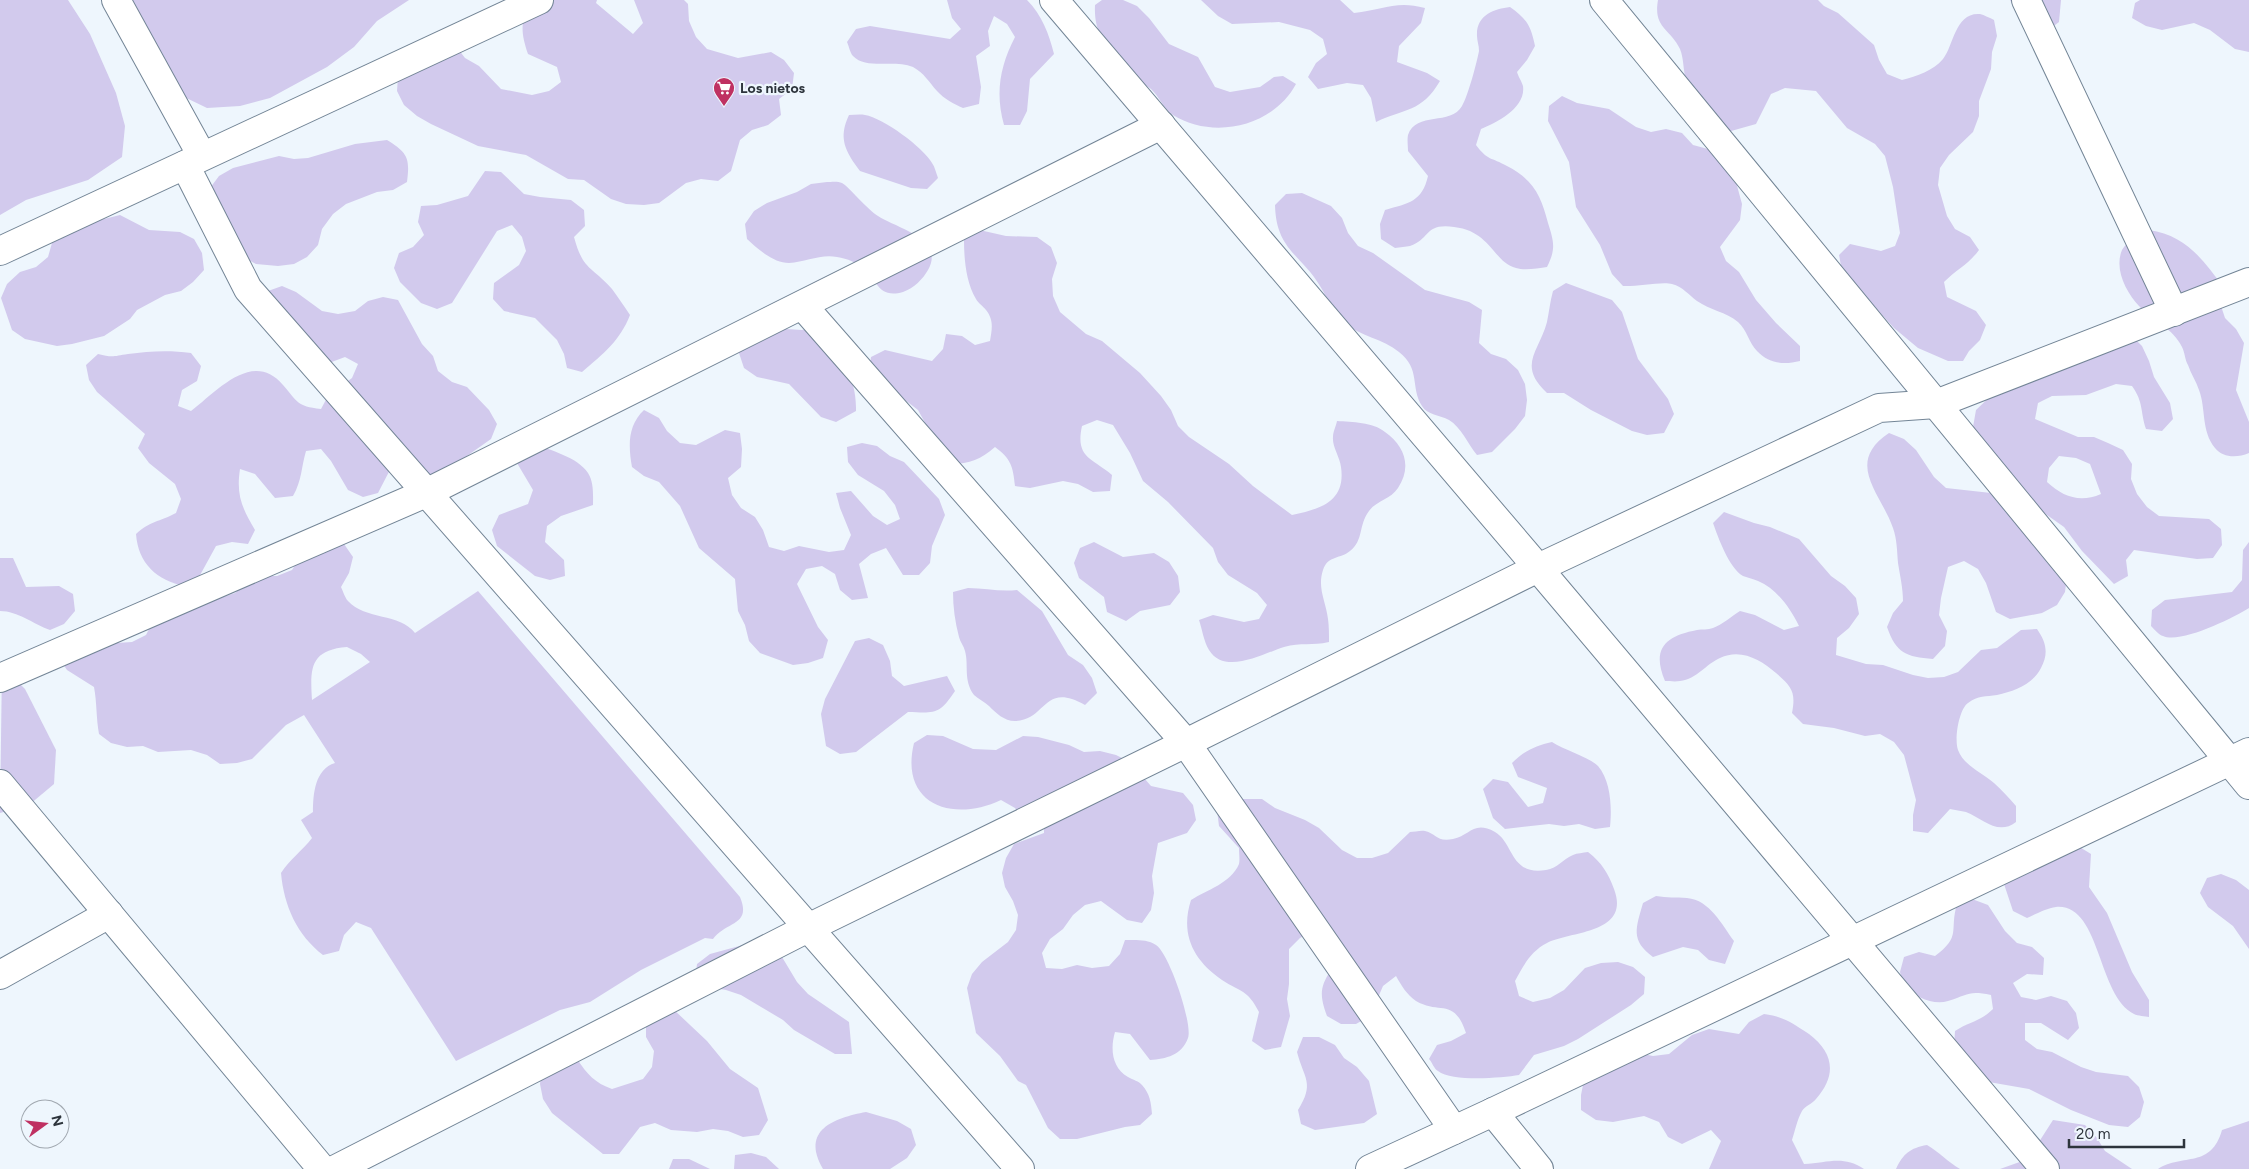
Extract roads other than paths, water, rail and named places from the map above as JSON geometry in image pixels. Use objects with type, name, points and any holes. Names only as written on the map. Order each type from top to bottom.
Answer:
[{"type":"street","points":[[116,0],[194,160],[248,289],[1020,1169]]},
{"type":"street","points":[[0,251],[539,0]]},
{"type":"street","points":[[1054,0],[1538,568],[2045,1169]]},
{"type":"street","points":[[1604,0],[1936,404],[2239,757],[2249,785]]},
{"type":"street","points":[[2026,0],[2174,312]]},
{"type":"street","points":[[0,678],[426,493],[1161,125]]},
{"type":"street","points":[[336,1169],[808,928],[1538,568],[1879,408],[1936,404],[2249,282]]},
{"type":"street","points":[[802,306],[1186,743],[1454,1130]]},
{"type":"street","points":[[1370,1169],[1853,942],[2239,757]]},
{"type":"street","points":[[0,784],[322,1169]]},
{"type":"street","points":[[0,975],[109,914]]},
{"type":"street","points":[[1493,1112],[1540,1169]]},
{"type":"place","name":"Los nietos","points":[[724,107]]}]
